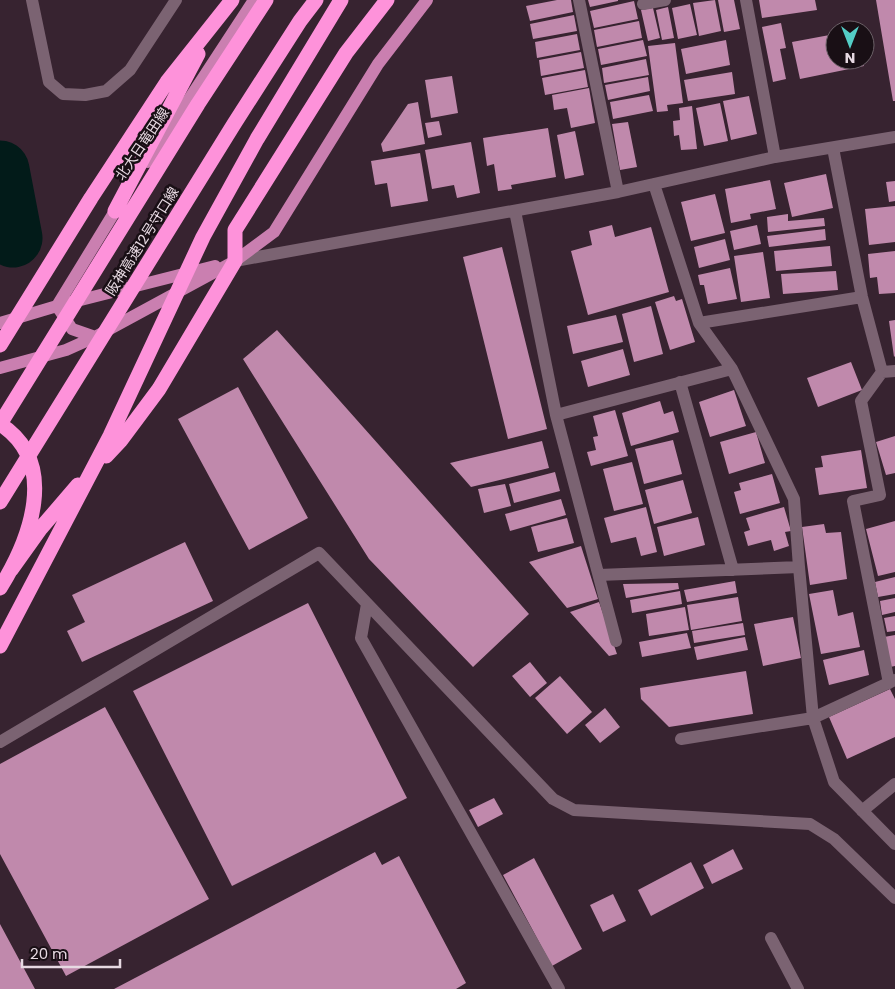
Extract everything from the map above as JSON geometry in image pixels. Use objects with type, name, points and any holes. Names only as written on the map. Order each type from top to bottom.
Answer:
[{"type":"highway","points":[[115,210],[211,28],[232,0]]},
{"type":"highway","points":[[0,345],[167,82],[232,0]]},
{"type":"highway","name":"阪神高速12号守口線","points":[[0,424],[193,112],[266,0]]},
{"type":"highway","name":"阪神高速12号守口線","points":[[0,502],[234,124],[316,0]]},
{"type":"highway","points":[[0,646],[110,436],[203,236],[257,139],[341,0]]},
{"type":"highway","points":[[0,588],[41,528],[76,486],[120,440],[158,389],[234,261],[234,230],[346,53],[387,0]]},
{"type":"highway","points":[[0,424],[11,432],[27,453],[34,476],[35,502],[26,536],[11,570]]},
{"type":"main road","name":"北大日竜田線","points":[[57,306],[115,210],[254,0]]},
{"type":"main road","points":[[0,368],[66,350],[95,337],[234,261],[274,232],[378,64],[427,0]]},
{"type":"main road","points":[[0,323],[57,306],[234,261]]},
{"type":"main road","points":[[57,306],[72,329],[95,337]]},
{"type":"street","points":[[32,0],[49,82],[63,94],[85,95],[106,91],[130,70],[176,0]]},
{"type":"street","points":[[579,0],[618,192]]},
{"type":"street","points":[[643,4],[665,0]]},
{"type":"street","points":[[746,0],[776,158]]},
{"type":"street","points":[[234,261],[618,192],[776,158],[895,136]]},
{"type":"street","points":[[681,739],[813,718],[892,682],[853,501],[880,495],[861,401],[889,372],[862,297],[833,148]]},
{"type":"street","points":[[654,184],[699,323],[732,369],[794,499],[813,718],[834,782],[895,844]]},
{"type":"street","points":[[515,210],[556,415],[616,641]]},
{"type":"street","points":[[699,323],[862,297]]},
{"type":"street","points":[[556,415],[732,369]]},
{"type":"street","points":[[680,382],[732,570]]},
{"type":"street","points":[[0,742],[319,553],[553,799],[574,810],[810,824],[834,839],[895,898]]},
{"type":"street","points":[[599,575],[799,567]]},
{"type":"street","points":[[367,604],[361,638],[559,989]]},
{"type":"street","points":[[862,811],[895,784]]},
{"type":"street","points":[[770,938],[798,989]]},
{"type":"building","points":[[557,0],[571,0],[573,12],[530,21],[526,6]]},
{"type":"building","points":[[588,0],[618,0],[618,1],[590,7]]},
{"type":"building","points":[[715,0],[721,31],[699,36],[693,3]]},
{"type":"building","points":[[718,0],[734,0],[740,29],[724,32]]},
{"type":"building","points":[[759,0],[815,0],[817,10],[762,18]]},
{"type":"building","points":[[876,0],[895,0],[895,101],[893,101]]},
{"type":"building","points":[[634,1],[638,19],[594,28],[590,11]]},
{"type":"building","points":[[690,4],[697,35],[678,39],[672,8]]},
{"type":"building","points":[[668,7],[674,38],[662,40],[656,10]]},
{"type":"building","points":[[653,8],[660,38],[648,41],[641,10]]},
{"type":"building","points":[[574,15],[577,31],[533,39],[530,24]]},
{"type":"building","points":[[639,21],[642,38],[597,47],[594,30]]},
{"type":"building","points":[[781,23],[786,48],[780,49],[786,79],[773,82],[762,27]]},
{"type":"building","points":[[577,34],[580,50],[537,58],[535,42]]},
{"type":"building","points":[[825,36],[825,70],[844,70],[800,79],[792,42]]},
{"type":"building","points":[[643,40],[647,56],[601,65],[598,49]]},
{"type":"building","points":[[726,40],[730,65],[686,74],[681,49]]},
{"type":"building","points":[[675,43],[683,103],[667,105],[668,111],[657,112],[648,46]]},
{"type":"building","points":[[581,52],[584,68],[541,76],[539,60]]},
{"type":"building","points":[[646,59],[649,75],[604,83],[602,68]]},
{"type":"building","points":[[585,70],[588,87],[545,95],[542,78]]},
{"type":"building","points":[[732,72],[735,94],[688,101],[684,80]]},
{"type":"building","points":[[452,76],[458,113],[431,118],[425,80]]},
{"type":"building","points":[[648,77],[650,91],[608,100],[605,85]]},
{"type":"building","points":[[589,88],[595,123],[571,128],[567,108],[554,110],[552,95]]},
{"type":"building","points":[[649,95],[653,111],[613,119],[610,102]]},
{"type":"building","points":[[749,96],[757,134],[731,140],[723,101]]},
{"type":"building","points":[[418,102],[425,144],[383,152],[381,144],[408,104]]},
{"type":"building","points":[[720,103],[728,141],[704,146],[696,108]]},
{"type":"building","points":[[692,106],[697,149],[681,150],[679,135],[674,136],[673,121],[680,120],[679,108]]},
{"type":"building","points":[[439,121],[442,135],[428,138],[425,123]]},
{"type":"building","points":[[628,122],[637,167],[620,170],[612,124]]},
{"type":"building","points":[[548,128],[556,177],[511,185],[512,189],[498,191],[494,164],[487,166],[483,138]]},
{"type":"building","points":[[575,131],[584,175],[565,179],[557,135]]},
{"type":"building","points":[[471,142],[480,193],[457,198],[454,185],[432,189],[425,150]]},
{"type":"building","points":[[420,153],[428,201],[391,207],[387,183],[375,185],[371,161]]},
{"type":"building","points":[[826,174],[833,208],[792,217],[784,183]]},
{"type":"building","points":[[770,180],[776,209],[750,214],[751,219],[731,223],[725,189]]},
{"type":"building","points":[[895,181],[895,201],[889,202],[886,182]]},
{"type":"building","points":[[715,194],[725,233],[691,241],[681,202]]},
{"type":"building","points":[[895,206],[895,242],[869,245],[865,209]]},
{"type":"building","points":[[788,214],[788,221],[824,218],[825,226],[768,232],[767,217]]},
{"type":"building","points":[[612,225],[615,237],[651,227],[669,292],[588,315],[571,251],[592,245],[589,231]]},
{"type":"building","points":[[757,225],[761,244],[734,250],[730,231]]},
{"type":"building","points":[[825,229],[826,240],[769,247],[767,236]]},
{"type":"building","points":[[725,239],[730,260],[699,268],[694,247]]},
{"type":"building","points":[[830,246],[832,266],[776,271],[774,251]]},
{"type":"building","points":[[502,247],[547,429],[508,439],[463,257]]},
{"type":"building","points":[[895,251],[895,293],[879,294],[877,277],[870,278],[868,254]]},
{"type":"building","points":[[763,252],[770,298],[741,302],[734,256]]},
{"type":"building","points":[[730,268],[737,299],[708,304],[704,285],[700,285],[698,275]]},
{"type":"building","points":[[836,271],[838,290],[783,294],[781,274]]},
{"type":"building","points":[[674,296],[676,301],[682,299],[695,342],[670,350],[655,302]]},
{"type":"building","points":[[651,306],[663,354],[634,362],[622,314]]},
{"type":"building","points":[[616,315],[623,342],[573,354],[567,326]]},
{"type":"building","points":[[895,320],[895,356],[894,357],[889,321]]},
{"type":"building","points":[[277,330],[529,614],[473,667],[369,559],[243,359]]},
{"type":"building","points":[[623,349],[630,375],[588,387],[581,361]]},
{"type":"building","points":[[851,362],[862,390],[818,407],[807,378]]},
{"type":"building","points":[[238,387],[308,518],[249,550],[178,419]]},
{"type":"building","points":[[734,390],[746,426],[710,437],[699,402]]},
{"type":"building","points":[[660,401],[664,414],[673,411],[679,432],[631,446],[622,413]]},
{"type":"building","points":[[615,410],[628,456],[591,466],[587,452],[596,450],[593,437],[598,436],[593,416]]},
{"type":"building","points":[[756,432],[765,463],[729,474],[720,442]]},
{"type":"building","points":[[895,436],[895,473],[886,475],[876,442]]},
{"type":"building","points":[[673,440],[682,474],[644,484],[635,449]]},
{"type":"building","points":[[542,441],[549,468],[471,487],[450,463]]},
{"type":"building","points":[[861,450],[867,488],[819,495],[815,468],[823,467],[821,456]]},
{"type":"building","points":[[632,462],[643,504],[614,511],[603,469]]},
{"type":"building","points":[[555,472],[560,491],[514,503],[509,484]]},
{"type":"building","points":[[772,474],[780,503],[740,514],[734,492],[741,490],[739,483]]},
{"type":"building","points":[[683,480],[692,513],[654,524],[645,490]]},
{"type":"building","points":[[505,484],[511,506],[484,513],[478,489]]},
{"type":"building","points":[[561,499],[566,515],[510,531],[505,514]]},
{"type":"building","points":[[646,507],[657,552],[641,556],[636,537],[611,543],[604,518]]},
{"type":"building","points":[[784,507],[791,531],[785,532],[789,546],[774,551],[771,540],[748,546],[744,532],[750,530],[746,518]]},
{"type":"building","points":[[698,517],[705,545],[664,556],[657,527]]},
{"type":"building","points":[[567,518],[574,543],[538,552],[531,527]]},
{"type":"building","points":[[895,521],[895,572],[878,576],[866,529]]},
{"type":"building","points":[[824,524],[826,533],[841,532],[847,579],[810,585],[802,527]]},
{"type":"building","points":[[185,542],[213,601],[82,662],[67,631],[85,622],[72,595]]},
{"type":"building","points":[[581,546],[598,599],[567,608],[529,562]]},
{"type":"building","points":[[895,577],[895,594],[878,597],[875,582]]},
{"type":"building","points":[[735,581],[737,593],[687,602],[684,590]]},
{"type":"building","points":[[678,583],[679,589],[626,598],[623,584]]},
{"type":"building","points":[[833,590],[838,616],[853,612],[860,647],[821,654],[809,594]]},
{"type":"building","points":[[680,591],[682,604],[632,613],[630,600]]},
{"type":"building","points":[[738,597],[742,621],[691,630],[687,605]]},
{"type":"building","points":[[895,598],[895,612],[882,615],[880,601]]},
{"type":"building","points":[[599,602],[617,654],[609,656],[570,612]]},
{"type":"building","points":[[308,603],[407,798],[232,886],[133,691]]},
{"type":"building","points":[[685,607],[689,630],[649,636],[646,614]]},
{"type":"building","points":[[895,616],[895,631],[887,632],[884,618]]},
{"type":"building","points":[[793,617],[801,658],[763,666],[754,624]]},
{"type":"building","points":[[743,623],[745,635],[694,643],[692,631]]},
{"type":"building","points":[[687,633],[691,648],[642,657],[639,642]]},
{"type":"building","points":[[895,635],[895,666],[890,667],[884,637]]},
{"type":"building","points":[[745,637],[748,650],[697,660],[694,647]]},
{"type":"building","points":[[864,650],[869,675],[829,685],[823,660]]},
{"type":"building","points":[[530,662],[547,683],[530,697],[512,676]]},
{"type":"building","points":[[746,671],[753,714],[669,727],[641,699],[640,688]]},
{"type":"building","points":[[560,676],[592,712],[567,734],[535,698]]},
{"type":"building","points":[[890,689],[895,699],[895,737],[847,759],[829,717]]},
{"type":"building","points":[[105,707],[209,899],[66,976],[0,854],[0,764]]},
{"type":"building","points":[[605,708],[620,727],[600,743],[585,725]]},
{"type":"building","points":[[494,798],[503,814],[478,827],[469,810]]},
{"type":"building","points":[[733,849],[743,869],[712,884],[703,865]]},
{"type":"building","points":[[375,852],[382,865],[399,856],[466,983],[456,989],[114,989]]},
{"type":"building","points":[[534,858],[582,949],[552,966],[503,875]]},
{"type":"building","points":[[691,862],[704,888],[651,916],[638,890]]},
{"type":"building","points":[[613,894],[626,921],[603,932],[590,905]]},
{"type":"building","points":[[0,924],[35,989],[0,989]]},
{"type":"waterway","points":[[0,170],[13,238]]}]
